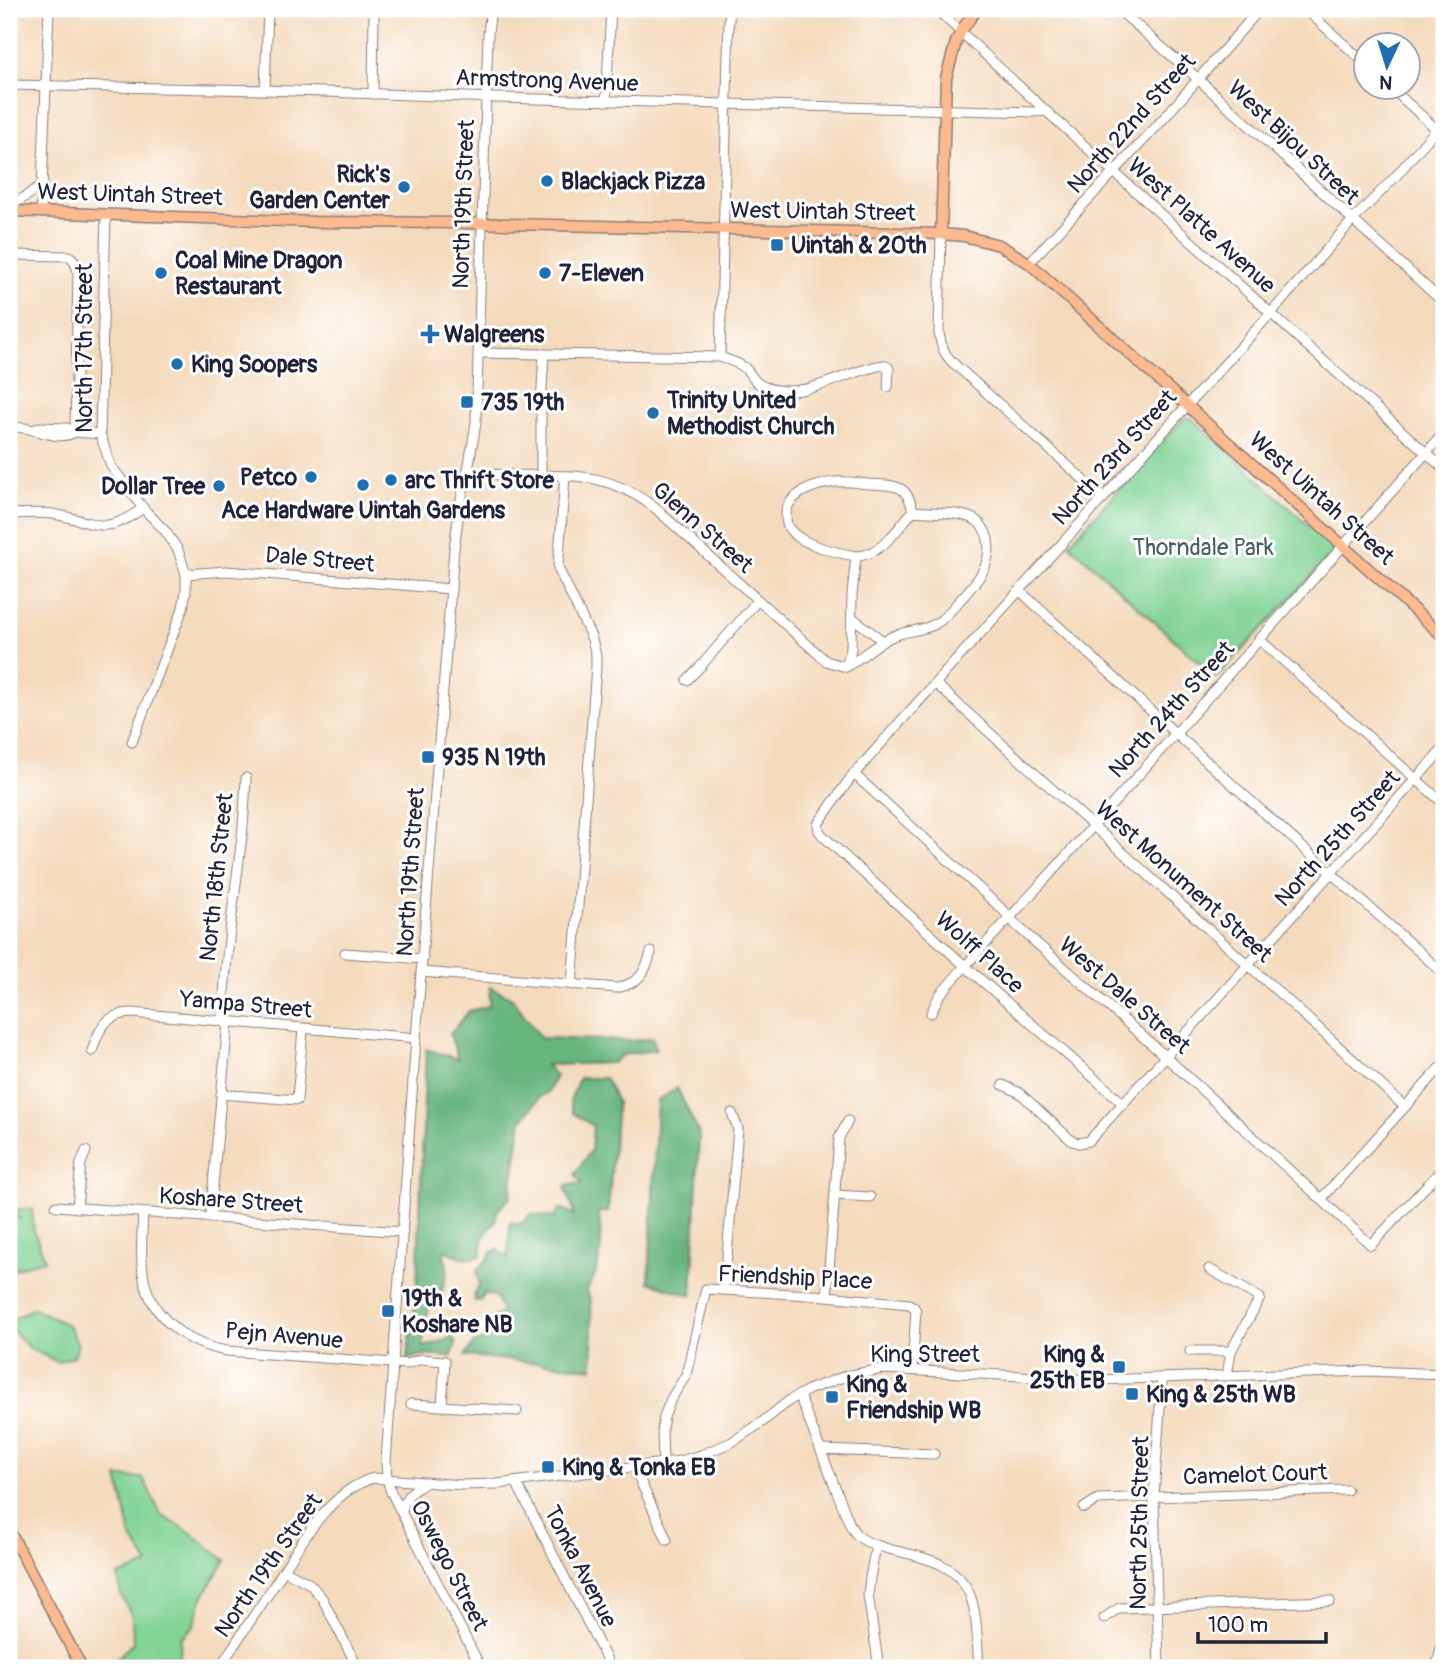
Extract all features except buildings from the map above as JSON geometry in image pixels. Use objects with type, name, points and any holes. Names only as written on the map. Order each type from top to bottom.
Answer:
[{"type":"main road","points":[[941,234],[947,71],[961,31],[977,9]]},
{"type":"main road","name":"West Uintah Street","points":[[9,208],[106,215],[316,222],[482,223],[941,234],[999,245],[1029,263],[1444,637]]},
{"type":"main road","points":[[9,1530],[82,1668]]},
{"type":"street","points":[[41,212],[49,9]]},
{"type":"street","points":[[265,90],[268,9]]},
{"type":"street","points":[[373,94],[374,9]]},
{"type":"street","name":"North 19th Street","points":[[219,1668],[313,1528],[331,1506],[343,1494],[362,1482],[373,1478],[387,1478],[386,1457],[416,1038],[451,589],[458,519],[476,423],[485,98],[489,23],[494,9]]},
{"type":"street","points":[[606,101],[611,9]]},
{"type":"street","points":[[720,357],[729,19],[732,9]]},
{"type":"street","name":"West Platte Avenue","points":[[936,9],[1444,469]]},
{"type":"street","name":"West Bijou Street","points":[[1118,9],[1444,303]]},
{"type":"street","name":"North 22nd Street","points":[[1029,263],[1156,127],[1260,9]]},
{"type":"street","points":[[1305,9],[1352,51]]},
{"type":"street","name":"Armstrong Avenue","points":[[9,85],[1034,113],[1046,111]]},
{"type":"street","points":[[1407,102],[1441,132]]},
{"type":"street","name":"North 23rd Street","points":[[818,824],[854,774],[1352,221],[1441,132],[1444,120]]},
{"type":"street","points":[[9,208],[43,184]]},
{"type":"street","name":"North 17th Street","points":[[106,215],[100,434],[111,466],[143,508],[166,532],[178,550],[186,573]]},
{"type":"street","points":[[941,234],[939,334],[942,348],[951,361],[1104,498]]},
{"type":"street","points":[[9,255],[73,258],[78,272],[75,432]]},
{"type":"street","points":[[479,353],[720,357],[743,366],[755,381],[764,386],[795,390],[810,388],[883,365],[889,369],[888,387]]},
{"type":"street","points":[[541,475],[540,411],[544,354]]},
{"type":"street","points":[[9,426],[34,430],[40,427],[67,428],[75,432],[100,434]]},
{"type":"street","name":"North 24th Street","points":[[931,1013],[939,996],[965,966],[1444,433]]},
{"type":"street","name":"Glenn Street","points":[[468,470],[486,474],[565,475],[604,480],[636,494],[826,661],[846,667]]},
{"type":"street","points":[[565,475],[558,568],[592,639],[596,656],[572,985]]},
{"type":"street","points":[[832,483],[896,487],[905,492],[913,511],[882,546],[866,555],[856,556],[804,540],[792,532],[786,519],[786,510],[791,501],[800,494],[832,483]]},
{"type":"street","points":[[9,514],[54,514],[90,525],[106,525],[121,522],[143,508]]},
{"type":"street","points":[[846,667],[883,641],[898,634],[926,628],[942,620],[978,579],[987,560],[988,538],[978,522],[961,516],[913,511]]},
{"type":"street","points":[[846,667],[851,649],[856,556]]},
{"type":"street","name":"Dale Street","points":[[186,573],[226,571],[451,589]]},
{"type":"street","points":[[132,742],[178,623],[186,591],[186,573]]},
{"type":"street","points":[[1020,591],[1444,974]]},
{"type":"street","points":[[687,680],[758,600]]},
{"type":"street","points":[[853,618],[883,641]]},
{"type":"street","points":[[1259,639],[1444,804]]},
{"type":"street","name":"West Monument Street","points":[[936,684],[1405,1107]]},
{"type":"street","name":"North 25th Street","points":[[1003,1085],[1020,1093],[1072,1140],[1079,1143],[1089,1141],[1444,748]]},
{"type":"street","name":"West Dale Street","points":[[854,774],[1371,1244],[1444,1167]]},
{"type":"street","name":"North 18th Street","points":[[210,1218],[221,1094],[225,973],[246,778]]},
{"type":"street","name":"Wolff Place","points":[[818,824],[824,838],[965,966],[1124,1104]]},
{"type":"street","points":[[422,972],[610,988],[635,981],[646,970],[651,951]]},
{"type":"street","points":[[345,953],[423,959]]},
{"type":"street","name":"Yampa Street","points":[[92,1051],[103,1025],[126,1013],[416,1038]]},
{"type":"street","points":[[221,1094],[297,1100],[303,1029]]},
{"type":"street","points":[[1321,1199],[1444,1064]]},
{"type":"street","points":[[724,1290],[738,1129],[732,1113]]},
{"type":"street","points":[[827,1296],[839,1138],[848,1121]]},
{"type":"street","points":[[77,1208],[81,1163],[86,1151]]},
{"type":"street","points":[[835,1195],[870,1197]]},
{"type":"street","name":"Koshare Street","points":[[56,1206],[403,1232]]},
{"type":"street","name":"Pejn Avenue","points":[[144,1213],[142,1248],[145,1282],[155,1306],[182,1334],[204,1346],[227,1351],[407,1364],[421,1359],[445,1361],[442,1406]]},
{"type":"street","points":[[1209,1269],[1260,1298],[1231,1351],[1227,1376]]},
{"type":"street","name":"Friendship Place","points":[[663,1464],[664,1417],[671,1399],[686,1375],[706,1289],[909,1304],[916,1311],[912,1369]]},
{"type":"street","points":[[1190,1351],[1231,1351]]},
{"type":"street","name":"King Street","points":[[387,1478],[471,1485],[663,1464],[691,1458],[732,1442],[799,1395],[822,1384],[865,1371],[882,1369],[1097,1380],[1368,1371],[1444,1374]]},
{"type":"street","name":"North 25th Street","points":[[1158,1668],[1153,1529],[1162,1378]]},
{"type":"street","points":[[799,1395],[852,1528],[862,1539],[936,1562],[946,1566],[960,1578],[974,1610],[979,1668]]},
{"type":"street","points":[[411,1404],[517,1411]]},
{"type":"street","points":[[821,1450],[934,1454]]},
{"type":"street","points":[[634,1467],[667,1540]]},
{"type":"street","name":"Oswego Street","points":[[387,1478],[391,1492],[481,1668]]},
{"type":"street","points":[[402,1514],[406,1497],[428,1482]]},
{"type":"street","name":"Tonka Avenue","points":[[516,1482],[611,1668]]},
{"type":"street","name":"Camelot Court","points":[[1084,1508],[1098,1499],[1347,1490]]},
{"type":"street","points":[[876,1545],[868,1595],[879,1668]]},
{"type":"street","points":[[284,1570],[310,1584],[322,1598],[358,1668]]},
{"type":"street","points":[[1104,1618],[1119,1608],[1330,1601]]},
{"type":"street","points":[[1436,1668],[1444,1636]]},
{"type":"green space","name":"Thorndale Park","points":[[1186,418],[1195,421],[1334,549],[1216,678],[1069,544]]},
{"type":"green space","points":[[490,987],[512,998],[541,1038],[632,1041],[653,1038],[656,1050],[622,1055],[612,1063],[546,1065],[556,1076],[548,1092],[540,1097],[522,1120],[510,1198],[497,1211],[495,1222],[483,1237],[481,1256],[467,1259],[443,1250],[448,1271],[441,1295],[429,1307],[424,1325],[423,1347],[452,1336],[456,1344],[451,1357],[422,1355],[407,1360],[417,1289],[426,1049],[458,1059],[450,1034],[469,1011],[489,1006]]},
{"type":"green space","points":[[579,1078],[605,1078],[617,1102],[608,1212],[598,1212],[601,1233],[599,1263],[586,1291],[591,1300],[593,1368],[465,1356],[474,1343],[488,1339],[485,1323],[502,1312],[496,1297],[484,1293],[481,1300],[475,1301],[474,1294],[479,1284],[478,1268],[492,1253],[497,1249],[508,1258],[510,1222],[521,1224],[531,1214],[554,1218],[559,1209],[574,1215],[565,1186],[582,1183],[575,1174],[591,1150],[593,1126],[573,1113],[570,1102]]},
{"type":"green space","points":[[677,1088],[699,1134],[692,1296],[649,1282],[657,1101]]},
{"type":"green space","points":[[18,1209],[32,1209],[34,1231],[45,1260],[9,1272],[9,1213],[19,1218]]},
{"type":"green space","points":[[33,1308],[69,1326],[78,1345],[74,1356],[57,1362],[29,1348],[9,1327],[9,1322]]},
{"type":"green space","points":[[118,1477],[143,1478],[161,1515],[190,1532],[225,1560],[202,1599],[194,1626],[181,1638],[179,1668],[120,1668],[116,1659],[133,1643],[132,1616],[121,1595],[118,1576],[149,1565],[131,1536]]},
{"type":"place","name":"Blackjack Pizza","points":[[547,181]]},
{"type":"place","name":"Rick's Garden Center","points":[[404,187]]},
{"type":"place","name":"Uintah & 20th","points":[[777,245]]},
{"type":"place","name":"Coal Mine Dragon Restaurant","points":[[161,273]]},
{"type":"place","name":"7-Eleven","points":[[545,273]]},
{"type":"place","name":"Walgreens","points":[[430,334]]},
{"type":"place","name":"King Soopers","points":[[177,364]]},
{"type":"place","name":"735 19th","points":[[467,402]]},
{"type":"place","name":"Trinity United Methodist Church","points":[[653,413]]},
{"type":"place","name":"Petco","points":[[311,477]]},
{"type":"place","name":"arc Thrift Store","points":[[391,480]]},
{"type":"place","name":"Ace Hardware Uintah Gardens","points":[[363,485]]},
{"type":"place","name":"Dollar Tree","points":[[219,486]]},
{"type":"place","name":"935 N 19th","points":[[428,757]]},
{"type":"place","name":"19th & Koshare NB","points":[[388,1311]]},
{"type":"place","name":"King & 25th EB","points":[[1119,1367]]},
{"type":"place","name":"King & 25th WB","points":[[1132,1394]]},
{"type":"place","name":"King & Friendship WB","points":[[832,1397]]},
{"type":"place","name":"King & Tonka EB","points":[[548,1467]]}]
